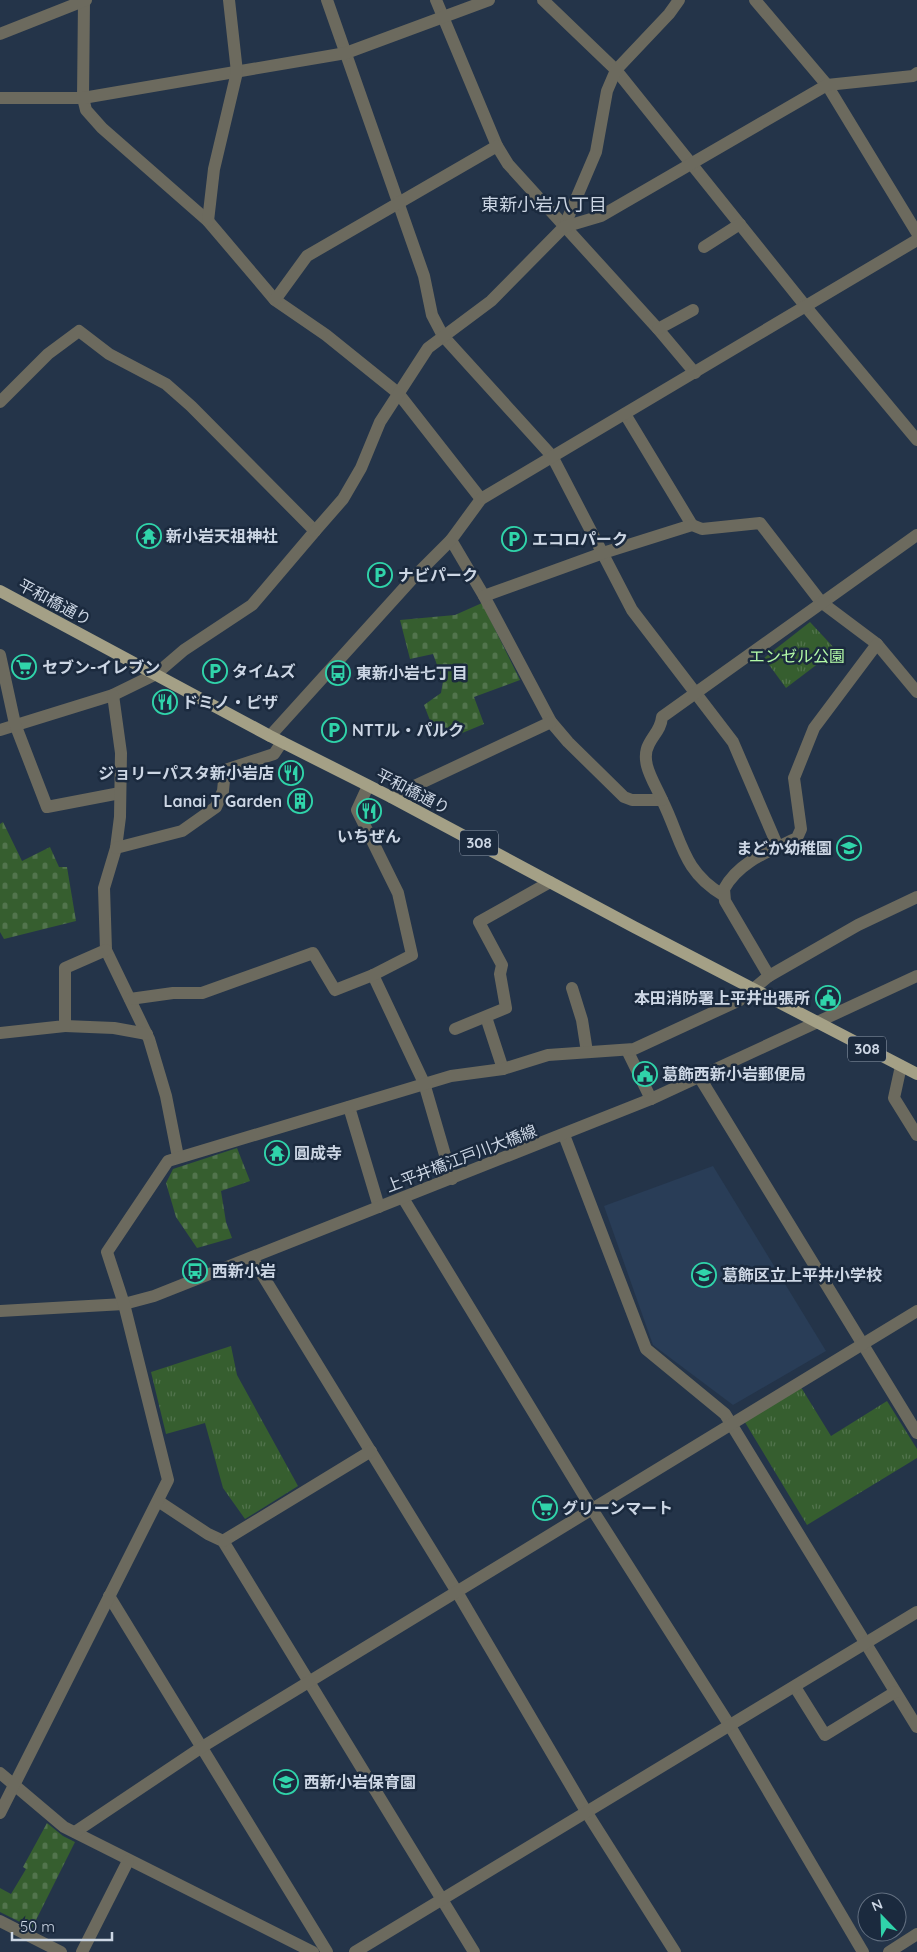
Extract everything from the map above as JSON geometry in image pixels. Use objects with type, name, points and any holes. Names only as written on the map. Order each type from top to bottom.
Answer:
[{"type":"main road","name":"平和橋通り","points":[[0,591],[270,736],[391,797],[753,990],[917,1074]]},
{"type":"street","points":[[0,34],[85,0],[83,98],[86,110],[102,128],[208,222],[275,300],[326,334],[398,393],[481,499]]},
{"type":"street","points":[[208,222],[214,169],[237,72],[229,0]]},
{"type":"street","points":[[327,0],[424,276],[432,315],[443,336],[552,456],[632,610],[733,742],[778,847]]},
{"type":"street","points":[[436,0],[497,146],[508,164],[658,329],[695,373]]},
{"type":"street","points":[[0,98],[83,98],[346,53],[489,0]]},
{"type":"street","points":[[543,0],[616,70],[806,307],[917,440]]},
{"type":"street","points":[[0,730],[113,695],[156,674],[184,650],[252,605],[343,499],[361,468],[380,422],[428,348],[491,301],[564,226],[596,152],[606,91],[616,70],[679,0]]},
{"type":"street","points":[[755,0],[827,85],[917,234]]},
{"type":"street","points":[[564,226],[601,216],[827,85],[912,76],[917,73]]},
{"type":"street","points":[[275,300],[307,256],[497,146]]},
{"type":"street","points":[[704,247],[740,224]]},
{"type":"street","points":[[270,736],[414,577],[451,540],[481,499],[917,240]]},
{"type":"street","points":[[658,329],[693,310]]},
{"type":"street","points":[[0,402],[48,354],[79,331],[109,354],[166,384],[191,406],[315,531]]},
{"type":"street","points":[[625,414],[692,526]]},
{"type":"street","points":[[484,596],[603,553],[692,526],[702,529],[760,523],[821,602],[877,644],[917,692]]},
{"type":"street","points":[[769,976],[723,895],[700,879],[689,865],[646,766],[645,756],[648,746],[661,725],[662,717],[694,692],[917,535]]},
{"type":"street","points":[[451,540],[484,596],[551,722],[568,742],[624,797],[632,800],[662,800]]},
{"type":"street","points":[[723,895],[728,882],[738,870],[762,853],[797,838],[801,829],[794,778],[814,728],[877,644]]},
{"type":"street","points":[[0,655],[15,724],[47,807],[120,793]]},
{"type":"street","points":[[113,695],[121,753],[120,793],[116,848],[104,888],[106,950],[146,1034],[166,1096],[178,1157]]},
{"type":"street","points":[[391,797],[551,722]]},
{"type":"street","points":[[116,848],[182,831],[216,807],[223,790],[225,770],[274,754],[282,742]]},
{"type":"street","points":[[130,999],[173,993],[202,993],[313,953],[335,990],[373,975],[412,955],[398,893],[356,810],[368,786]]},
{"type":"street","points":[[455,1029],[506,1008],[500,974],[502,965],[479,922],[550,882]]},
{"type":"street","points":[[0,1814],[168,1480],[124,1304],[106,1252],[168,1161],[451,1076],[504,1069],[548,1055],[627,1050],[740,1000],[769,976],[858,925],[917,897]]},
{"type":"street","points":[[65,1026],[65,968],[106,950]]},
{"type":"street","points":[[373,975],[424,1083],[452,1179]]},
{"type":"street","name":"上平井橋江戸川大橋線","points":[[0,1311],[124,1304],[154,1296],[651,1100],[917,976]]},
{"type":"street","points":[[572,988],[582,1020],[587,1052]]},
{"type":"street","points":[[486,1016],[504,1069]]},
{"type":"street","points":[[0,1033],[65,1026],[114,1028],[146,1034]]},
{"type":"street","points":[[627,1050],[651,1100]]},
{"type":"street","points":[[902,1066],[894,1098],[917,1135]]},
{"type":"street","points":[[700,1078],[917,1433]]},
{"type":"street","points":[[349,1107],[380,1207]]},
{"type":"street","points":[[564,1135],[646,1349],[725,1414],[917,1727]]},
{"type":"street","points":[[403,1198],[592,1509],[730,1726],[863,1952]]},
{"type":"street","points":[[252,1258],[457,1592],[587,1813],[675,1952]]},
{"type":"street","points":[[75,1832],[202,1746],[917,1311]]},
{"type":"street","points":[[223,1541],[371,1451]]},
{"type":"street","points":[[158,1501],[208,1534],[223,1541],[474,1952]]},
{"type":"street","points":[[109,1596],[327,1952]]},
{"type":"street","points":[[355,1952],[917,1612]]},
{"type":"street","points":[[795,1687],[825,1735],[895,1692]]},
{"type":"street","points":[[0,1772],[64,1827],[128,1861],[313,1952]]},
{"type":"street","points":[[82,1952],[128,1861]]},
{"type":"street","points":[[0,1921],[61,1952]]},
{"type":"street","points":[[889,1952],[917,1934]]},
{"type":"shaded area","name":"葛飾区立上平井小学校","points":[[713,1166],[826,1351],[733,1405],[653,1345],[604,1206]]},
{"type":"green space","points":[[482,603],[520,680],[474,697],[484,724],[455,736],[452,731],[436,736],[424,705],[441,693],[443,681],[433,654],[410,659],[400,620],[455,615]]},
{"type":"green space","name":"エンゼル公園","points":[[810,622],[836,650],[786,688],[764,658]]},
{"type":"green space","points":[[3,822],[22,861],[50,847],[59,867],[67,867],[76,921],[4,939],[0,932],[0,824]]},
{"type":"green space","points":[[237,1148],[250,1181],[221,1191],[226,1222],[232,1238],[197,1248],[176,1217],[166,1183],[173,1169]]},
{"type":"green space","points":[[231,1346],[237,1375],[298,1486],[245,1519],[223,1488],[205,1423],[166,1434],[151,1372]]},
{"type":"green space","points":[[799,1384],[831,1436],[887,1401],[917,1449],[917,1458],[807,1525],[743,1419]]},
{"type":"green space","points":[[47,1823],[63,1836],[75,1842],[32,1928],[0,1912],[0,1888],[11,1894],[26,1869],[23,1867]]},
{"type":"place","name":"新小岩天祖神社","points":[[149,536]]},
{"type":"place","name":"エコロパーク","points":[[514,539]]},
{"type":"place","name":"ナビパーク","points":[[380,575]]},
{"type":"place","name":"セブン-イレブン","points":[[24,667]]},
{"type":"place","name":"タイムズ","points":[[215,671]]},
{"type":"place","name":"東新小岩七丁目","points":[[338,673]]},
{"type":"place","name":"ドミノ・ピザ","points":[[165,702]]},
{"type":"place","name":"NTTル・パルク","points":[[334,730]]},
{"type":"place","name":"ジョリーパスタ新小岩店","points":[[291,773]]},
{"type":"place","name":"Lanai T Garden","points":[[300,801]]},
{"type":"place","name":"いちぜん","points":[[369,811]]},
{"type":"place","name":"まどか幼稚園","points":[[849,848]]},
{"type":"place","name":"本田消防署上平井出張所","points":[[828,998]]},
{"type":"place","name":"葛飾西新小岩郵便局","points":[[645,1074]]},
{"type":"place","name":"圓成寺","points":[[277,1153]]},
{"type":"place","name":"西新小岩","points":[[195,1271]]},
{"type":"place","name":"葛飾区立上平井小学校","points":[[704,1275]]},
{"type":"place","name":"グリーンマート","points":[[545,1508]]},
{"type":"place","name":"西新小岩保育園","points":[[286,1782]]},
{"type":"district","name":"東新小岩八丁目","points":[[544,205]]}]
